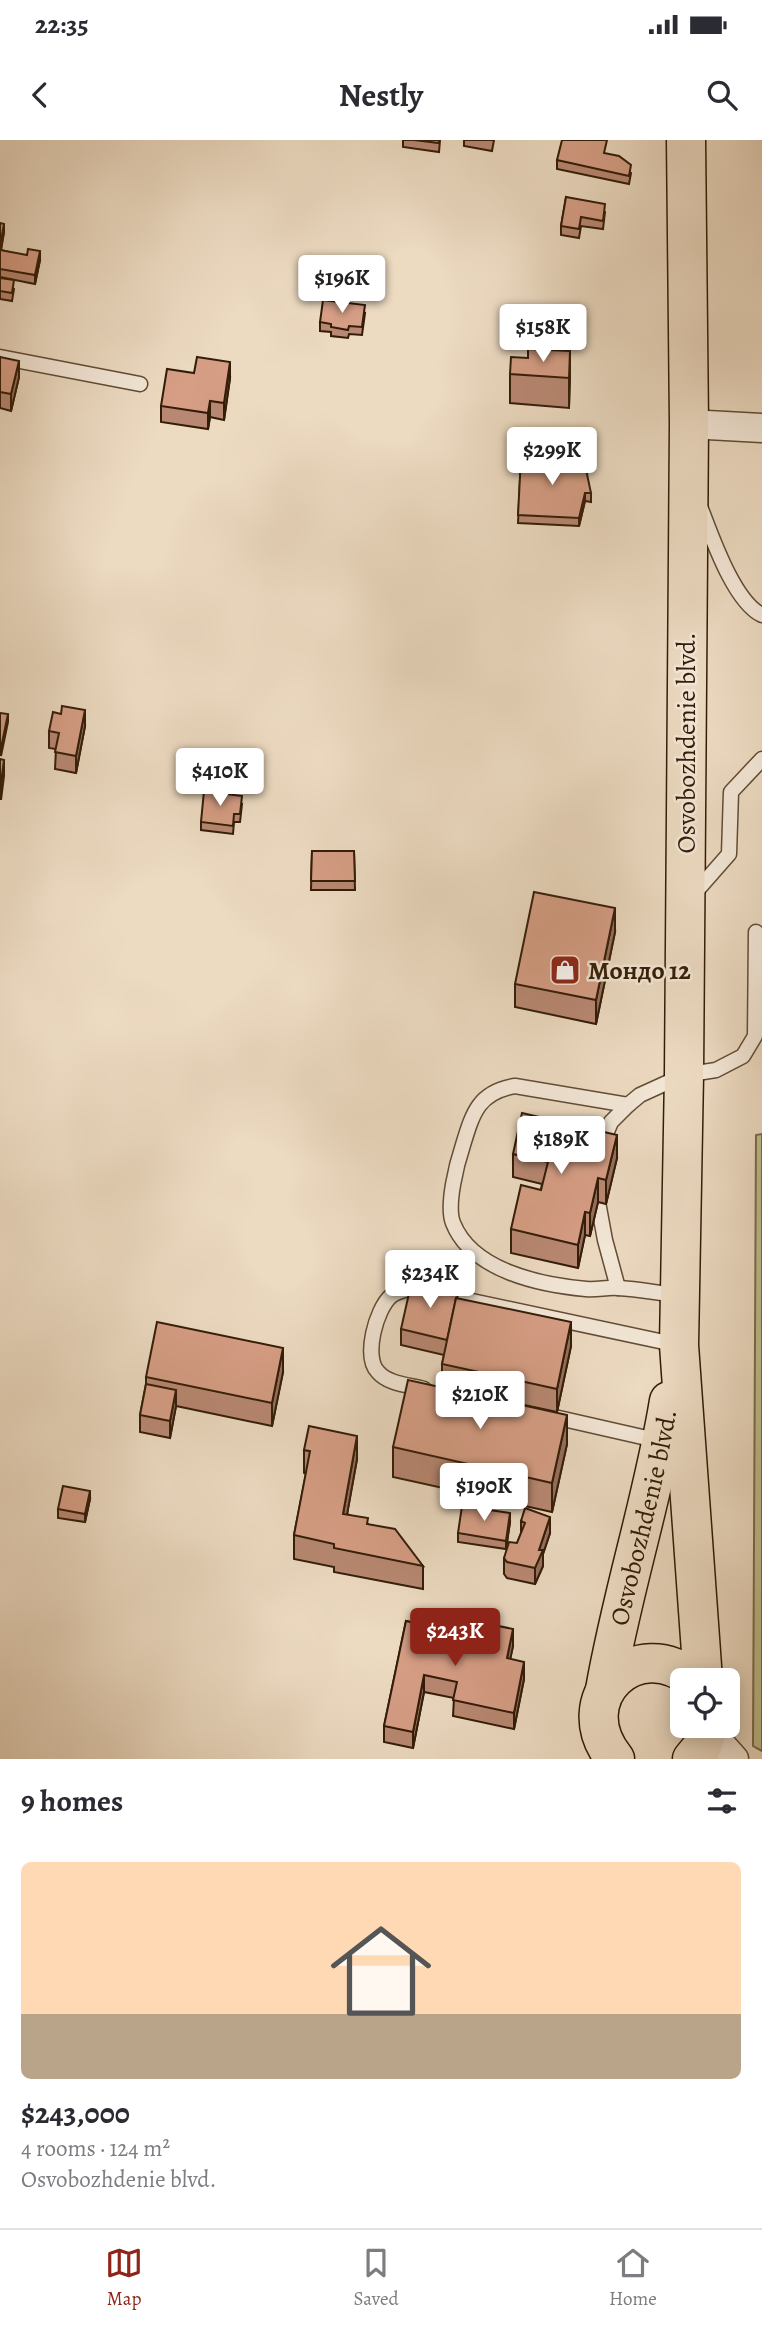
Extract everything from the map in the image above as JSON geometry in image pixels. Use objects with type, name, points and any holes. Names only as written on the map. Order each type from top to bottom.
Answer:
[{"type":"main road","name":"Osvobozhdenie blvd.","points":[[686,140],[689,424],[679,1345],[702,1668]]},
{"type":"main road","name":"Osvobozhdenie blvd.","points":[[607,1753],[598,1724],[599,1706],[606,1690],[615,1633],[663,1441],[679,1345]]},
{"type":"main road","points":[[606,1690],[619,1675],[636,1665],[656,1662],[677,1668]]},
{"type":"street","points":[[689,424],[762,428]]},
{"type":"lane","points":[[0,357],[140,384]]},
{"type":"lane","points":[[688,480],[729,577],[754,612],[762,615]]},
{"type":"lane","points":[[685,904],[729,854],[731,792],[762,759]]},
{"type":"lane","points":[[601,1154],[611,1122],[628,1104],[653,1088],[684,1075],[716,1070],[743,1056],[755,1036],[756,933]]},
{"type":"lane","points":[[628,1104],[515,1086],[498,1089],[482,1100],[472,1116],[452,1185],[452,1222],[472,1252],[504,1269],[541,1282],[587,1289],[618,1288],[679,1296]]},
{"type":"lane","points":[[598,1202],[618,1288]]},
{"type":"lane","points":[[433,1391],[393,1382],[378,1372],[370,1358],[379,1311],[392,1294],[411,1288],[679,1345]]},
{"type":"lane","points":[[541,1415],[663,1441]]},
{"type":"shaded area","points":[[762,1134],[762,1751],[753,1746],[756,1135]]},
{"type":"building","points":[[414,140],[439,140],[439,143]]},
{"type":"building","points":[[562,140],[607,140],[604,153],[619,156],[631,165],[629,176],[557,160]]},
{"type":"building","points":[[566,197],[605,204],[603,221],[581,217],[579,229],[561,226]]},
{"type":"building","points":[[0,223],[4,224],[0,246]]},
{"type":"building","points":[[28,249],[40,251],[35,275],[0,269],[0,250],[27,255]]},
{"type":"building","points":[[0,278],[14,280],[12,293],[0,291]]},
{"type":"building","points":[[323,300],[365,305],[362,327],[349,326],[348,330],[320,322]]},
{"type":"building","points":[[528,349],[570,351],[569,378],[510,374],[511,357],[528,358]]},
{"type":"building","points":[[0,357],[19,361],[11,394],[0,392]]},
{"type":"building","points":[[197,357],[230,362],[224,403],[210,401],[208,413],[161,406],[167,369],[194,373]]},
{"type":"building","points":[[521,457],[584,460],[591,493],[585,493],[579,518],[518,515]]},
{"type":"building","points":[[62,706],[85,710],[76,756],[55,752],[59,733],[49,731],[53,712],[61,714]]},
{"type":"building","points":[[0,713],[8,714],[1,748],[0,748]]},
{"type":"building","points":[[0,759],[4,760],[1,783],[0,783]]},
{"type":"building","points":[[204,791],[242,796],[240,814],[234,814],[233,826],[201,822]]},
{"type":"building","points":[[312,851],[354,851],[355,881],[311,881]]},
{"type":"building","name":"Мондо 12","points":[[534,892],[615,908],[596,1000],[515,984]]},
{"type":"building","points":[[522,1113],[617,1135],[606,1180],[598,1178],[590,1213],[585,1212],[578,1245],[511,1229],[521,1185],[541,1190],[548,1162],[513,1154]]},
{"type":"building","points":[[412,1280],[459,1291],[447,1340],[401,1329]]},
{"type":"building","points":[[456,1298],[571,1322],[557,1389],[442,1364]]},
{"type":"building","points":[[157,1322],[283,1348],[272,1403],[146,1377]]},
{"type":"building","points":[[408,1380],[567,1415],[552,1483],[393,1447]]},
{"type":"building","points":[[146,1384],[176,1390],[170,1421],[140,1415]]},
{"type":"building","points":[[309,1426],[357,1436],[343,1514],[368,1518],[367,1524],[395,1529],[423,1566],[334,1548],[334,1544],[294,1535],[310,1451],[304,1450]]},
{"type":"building","points":[[63,1486],[90,1491],[85,1514],[58,1509]]},
{"type":"building","points":[[462,1506],[510,1513],[506,1541],[458,1533]]},
{"type":"building","points":[[525,1508],[550,1517],[539,1550],[543,1550],[535,1568],[507,1562],[504,1558],[509,1542],[517,1543],[525,1523],[521,1521]]},
{"type":"building","points":[[455,1617],[513,1629],[507,1658],[524,1662],[514,1713],[453,1700],[457,1682],[424,1675],[413,1732],[384,1726],[406,1621],[453,1631]]},
{"type":"place","name":"Мондо 12","points":[[565,970]]}]
